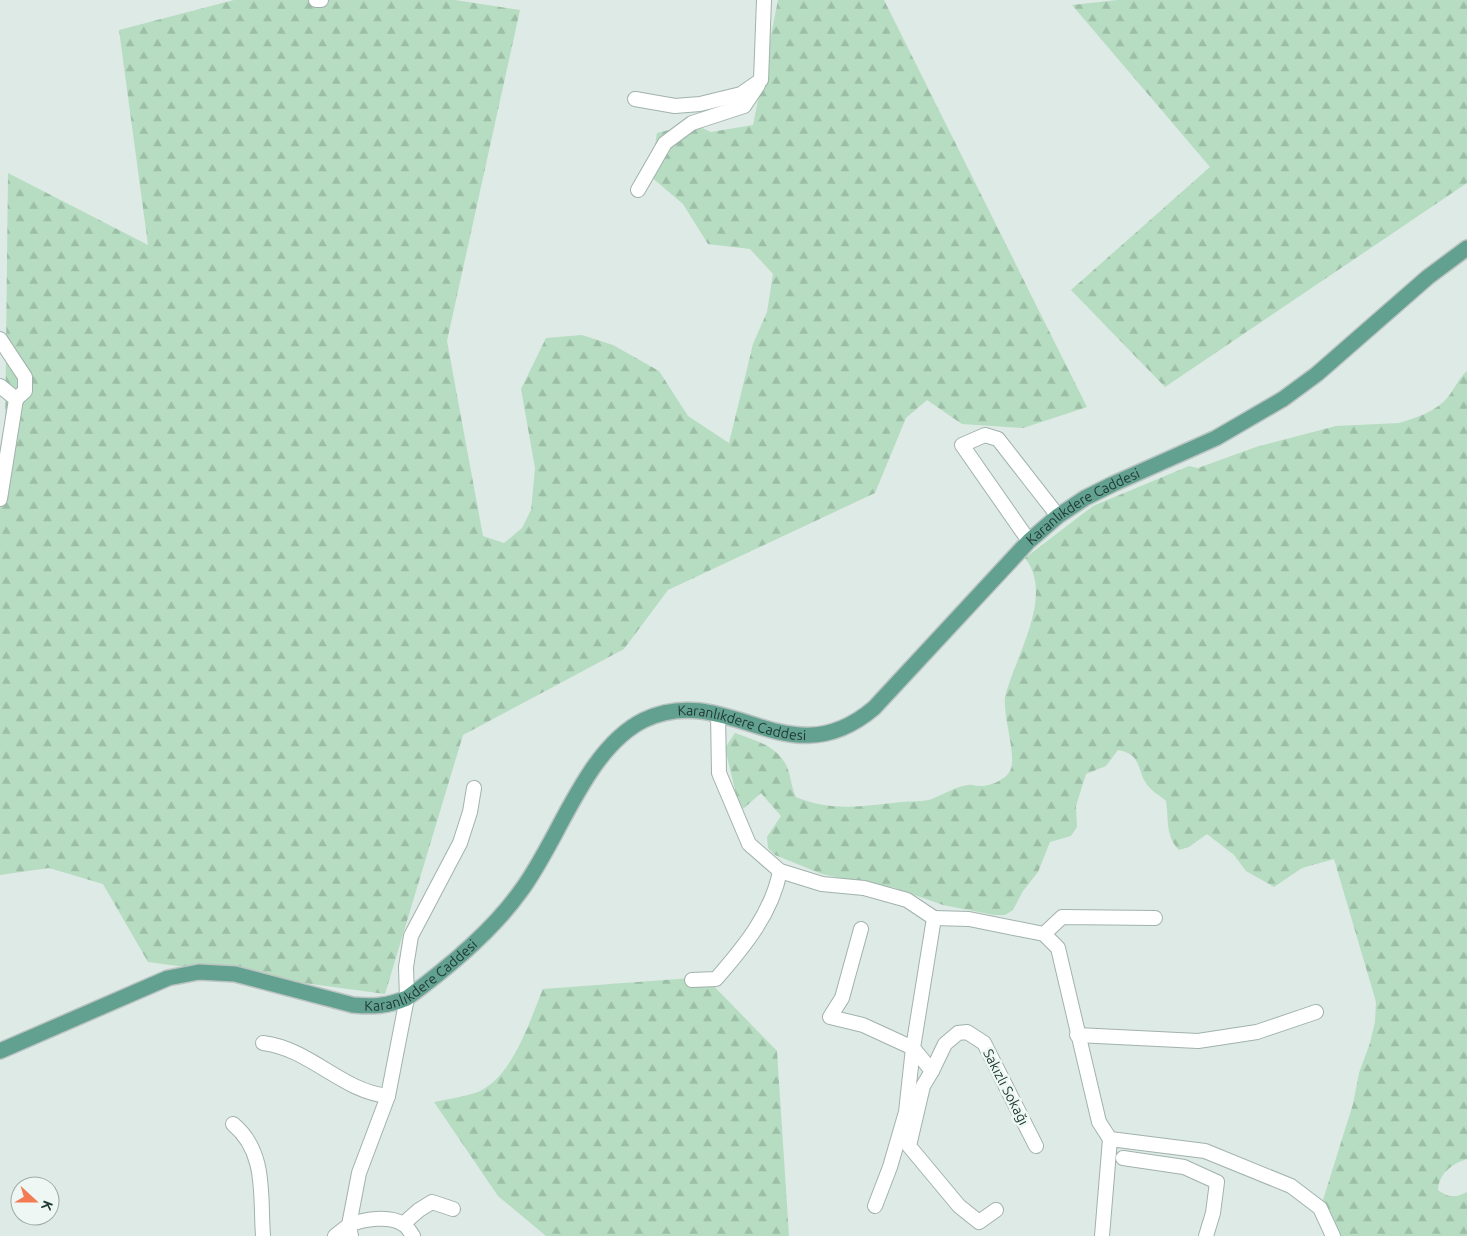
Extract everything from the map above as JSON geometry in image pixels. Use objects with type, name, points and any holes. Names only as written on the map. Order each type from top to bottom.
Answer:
[{"type":"main road","name":"Karanlıkdere Caddesi","points":[[0,1051],[168,978],[199,972],[235,974],[353,1005],[372,1007],[392,1004],[408,998],[507,910],[531,876],[592,769],[610,745],[629,729],[645,720],[665,713],[684,711],[718,714],[795,736],[828,734],[845,729],[874,708],[1029,541],[1058,516],[1106,488],[1216,438],[1283,399],[1317,374],[1428,277],[1467,248]]},
{"type":"street","points":[[316,0],[321,0]]},
{"type":"street","points":[[638,190],[665,143],[692,123],[744,106],[761,80],[764,0]]},
{"type":"street","points":[[635,99],[675,106],[700,104],[741,94],[761,80]]},
{"type":"street","points":[[0,339],[25,377],[25,391],[16,399],[0,500]]},
{"type":"street","points":[[0,386],[16,399]]},
{"type":"street","points":[[1029,541],[962,445],[985,435],[998,439],[1058,516]]},
{"type":"street","points":[[718,714],[719,774],[749,844],[780,871],[822,884],[864,888],[908,900],[934,918],[969,919],[1044,934],[1058,948],[1099,1122],[1110,1139],[1102,1236]]},
{"type":"street","points":[[350,1230],[359,1173],[388,1096],[408,998],[406,967],[411,936],[460,843],[470,812],[474,788]]},
{"type":"street","points":[[692,980],[716,979],[747,945],[776,890],[780,871]]},
{"type":"street","points":[[1044,934],[1062,917],[1155,918]]},
{"type":"street","points":[[875,1206],[890,1167],[906,1112],[913,1048],[934,918]]},
{"type":"street","points":[[861,930],[842,998],[830,1017],[863,1025],[913,1048],[932,1071]]},
{"type":"street","points":[[1077,1035],[1198,1041],[1257,1032],[1316,1012]]},
{"type":"street","name":"Sakızlı Sokağı","points":[[996,1210],[979,1222],[959,1206],[909,1146],[922,1086],[932,1071],[945,1044],[958,1033],[968,1032],[984,1043],[1036,1146]]},
{"type":"street","points":[[263,1043],[297,1052],[364,1091],[388,1096]]},
{"type":"street","points":[[233,1124],[246,1136],[258,1159],[263,1236]]},
{"type":"street","points":[[1110,1139],[1205,1151],[1292,1186],[1320,1208],[1333,1236]]},
{"type":"street","points":[[1123,1158],[1184,1167],[1217,1182],[1213,1213],[1206,1236]]},
{"type":"street","points":[[404,1224],[419,1210],[432,1202],[453,1209]]},
{"type":"street","points":[[335,1236],[350,1230],[362,1220],[386,1220],[404,1224],[413,1236]]},
{"type":"green space","points":[[234,0],[455,0],[520,10],[447,341],[483,536],[504,543],[522,528],[531,510],[535,468],[521,389],[546,338],[582,335],[613,345],[659,371],[688,416],[729,443],[753,344],[767,312],[773,274],[750,249],[708,244],[683,204],[650,176],[657,133],[693,124],[711,132],[753,125],[778,0],[884,0],[1087,407],[1023,428],[962,424],[927,400],[906,418],[875,493],[668,590],[624,649],[463,735],[385,994],[148,962],[103,884],[49,868],[0,875],[0,460],[5,437],[8,173],[148,245],[119,30]]},
{"type":"green space","points":[[1118,0],[1467,0],[1467,183],[1165,387],[1071,290],[1210,167],[1072,5]]},
{"type":"green space","points":[[1467,371],[1467,1159],[1451,1167],[1443,1174],[1438,1190],[1445,1195],[1452,1196],[1467,1192],[1467,1236],[1339,1236],[1323,1200],[1353,1104],[1359,1073],[1370,1043],[1375,1022],[1376,1002],[1334,859],[1302,868],[1274,887],[1246,871],[1234,855],[1207,834],[1189,847],[1179,850],[1171,839],[1166,801],[1145,782],[1136,760],[1127,752],[1118,750],[1106,766],[1086,774],[1076,806],[1077,827],[1071,836],[1050,842],[1038,872],[1023,891],[1013,910],[1005,915],[994,915],[943,905],[892,887],[882,887],[822,874],[775,855],[768,848],[767,837],[781,816],[761,793],[743,809],[736,794],[725,748],[735,733],[772,749],[783,760],[788,770],[796,797],[822,805],[848,807],[925,801],[963,786],[983,786],[998,782],[1009,773],[1012,762],[1005,697],[1024,645],[1034,608],[1036,590],[1033,573],[1025,558],[1093,506],[1189,466],[1198,468],[1256,447],[1336,426],[1399,423],[1419,416],[1443,402]]},
{"type":"green space","points":[[705,977],[777,1051],[789,1236],[546,1236],[498,1196],[434,1102],[475,1093],[488,1086],[499,1076],[518,1048],[543,989]]}]
